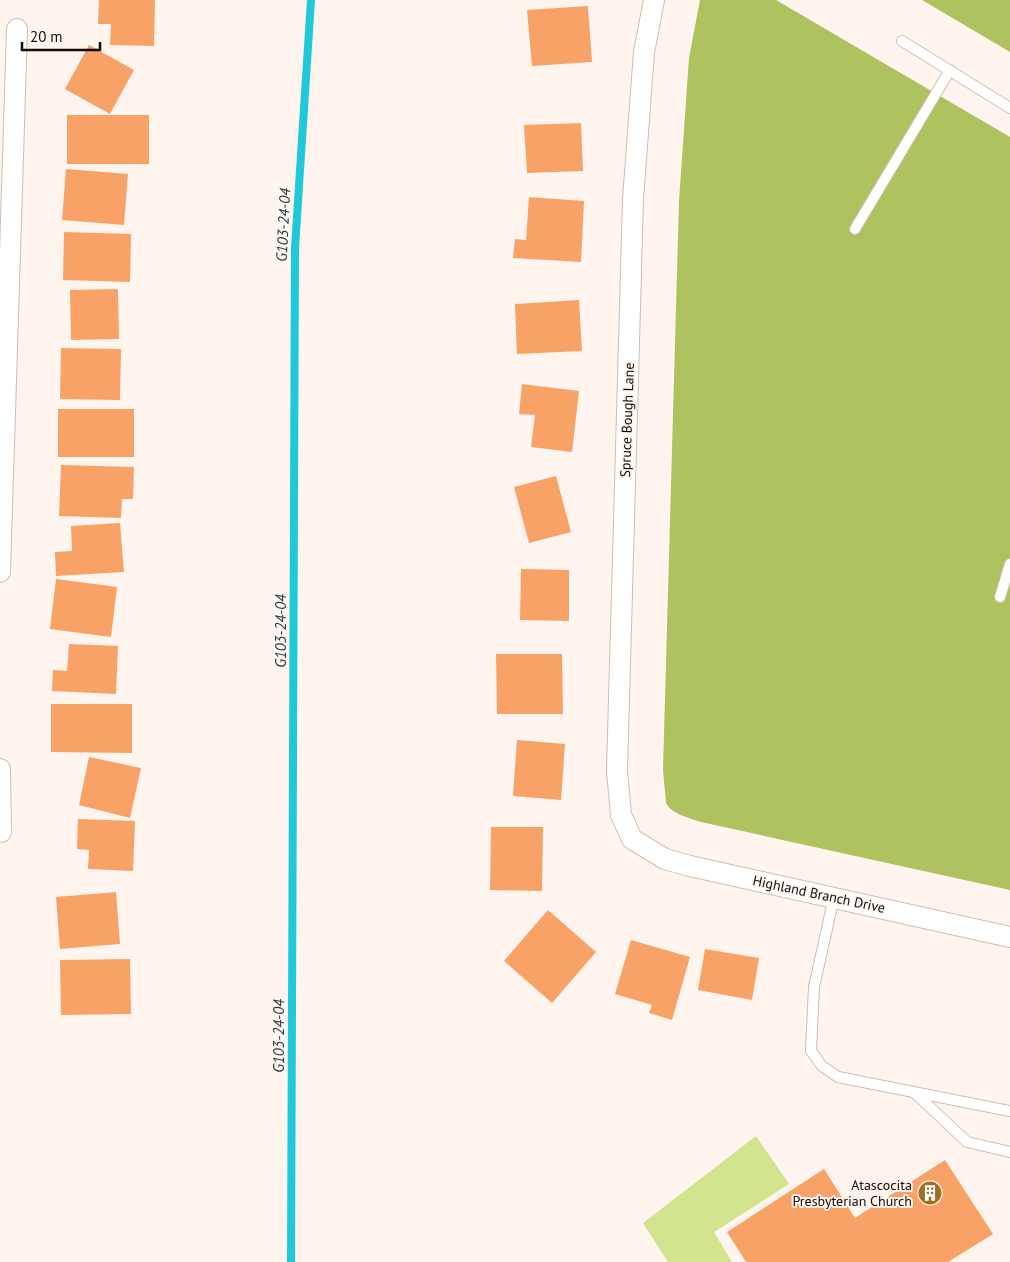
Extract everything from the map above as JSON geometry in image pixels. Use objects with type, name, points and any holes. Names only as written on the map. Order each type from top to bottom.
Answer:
[{"type":"street","name":"Spruce Bough Lane","points":[[632,839],[621,815],[617,752],[633,198],[644,52],[654,0]]},
{"type":"street","points":[[0,572],[17,29]]},
{"type":"street","points":[[0,769],[1,832]]},
{"type":"street","name":"Highland Branch Drive","points":[[632,839],[665,859],[690,866],[1010,937]]},
{"type":"lane","points":[[902,41],[1010,108]]},
{"type":"lane","points":[[855,229],[950,70]]},
{"type":"lane","points":[[1000,597],[1010,564]]},
{"type":"lane","points":[[834,898],[814,987],[811,1051],[822,1066],[838,1077],[1010,1111]]},
{"type":"lane","points":[[914,1092],[966,1142],[1010,1152]]},
{"type":"green space","points":[[700,0],[776,0],[1010,137],[1010,890],[701,822],[676,813],[666,803],[663,770],[679,201],[689,58]]},
{"type":"green space","points":[[922,0],[1010,0],[1010,52]]},
{"type":"green space","points":[[756,1136],[789,1184],[714,1232],[732,1262],[668,1262],[643,1223]]},
{"type":"building","points":[[99,0],[155,0],[154,46],[110,45],[111,24],[98,24]]},
{"type":"building","points":[[588,6],[592,62],[532,66],[527,10]]},
{"type":"building","points":[[89,45],[134,70],[110,114],[65,89]]},
{"type":"building","points":[[67,115],[149,115],[149,164],[67,164]]},
{"type":"building","points":[[581,123],[583,171],[527,173],[524,125]]},
{"type":"building","points":[[66,169],[128,174],[124,225],[62,220]]},
{"type":"building","points":[[529,197],[584,201],[581,262],[513,258],[515,239],[526,240]]},
{"type":"building","points":[[64,232],[131,234],[130,282],[63,280]]},
{"type":"building","points":[[118,289],[119,339],[71,340],[70,290]]},
{"type":"building","points":[[579,300],[582,351],[517,354],[515,304]]},
{"type":"building","points":[[61,348],[121,349],[120,400],[60,399]]},
{"type":"building","points":[[522,384],[579,391],[572,452],[531,447],[535,415],[519,414]]},
{"type":"building","points":[[58,409],[134,409],[134,457],[58,457]]},
{"type":"building","points":[[61,465],[134,467],[133,499],[122,499],[121,518],[59,516]]},
{"type":"building","points":[[556,476],[571,532],[529,543],[514,487]]},
{"type":"building","points":[[120,523],[124,572],[56,576],[55,552],[72,551],[71,526]]},
{"type":"building","points":[[521,569],[569,570],[569,621],[520,620]]},
{"type":"building","points":[[56,579],[117,587],[111,637],[50,629]]},
{"type":"building","points":[[69,644],[118,646],[116,694],[52,691],[53,670],[67,671]]},
{"type":"building","points":[[496,654],[562,654],[563,714],[497,714]]},
{"type":"building","points":[[51,704],[132,704],[132,753],[51,752]]},
{"type":"building","points":[[517,740],[565,744],[561,800],[513,796]]},
{"type":"building","points":[[89,757],[141,768],[130,818],[79,805]]},
{"type":"building","points":[[78,819],[135,821],[133,871],[88,869],[89,850],[77,849]]},
{"type":"building","points":[[491,827],[543,827],[542,891],[490,890]]},
{"type":"building","points":[[116,892],[120,944],[60,949],[56,897]]},
{"type":"building","points":[[548,910],[596,952],[552,1003],[504,961]]},
{"type":"building","points":[[631,940],[690,957],[672,1020],[649,1013],[652,1005],[615,994]]},
{"type":"building","points":[[705,949],[759,958],[752,1000],[698,990]]},
{"type":"building","points":[[130,959],[131,1014],[61,1015],[60,960]]},
{"type":"building","name":"Atascocita Presbyterian Church","points":[[945,1160],[993,1234],[948,1262],[746,1262],[727,1232],[824,1169],[855,1218]]},
{"type":"waterway","name":"G103-24-04","points":[[291,1262],[295,248],[311,0]]},
{"type":"place","name":"Atascocita Presbyterian Church","points":[[930,1193]]}]
